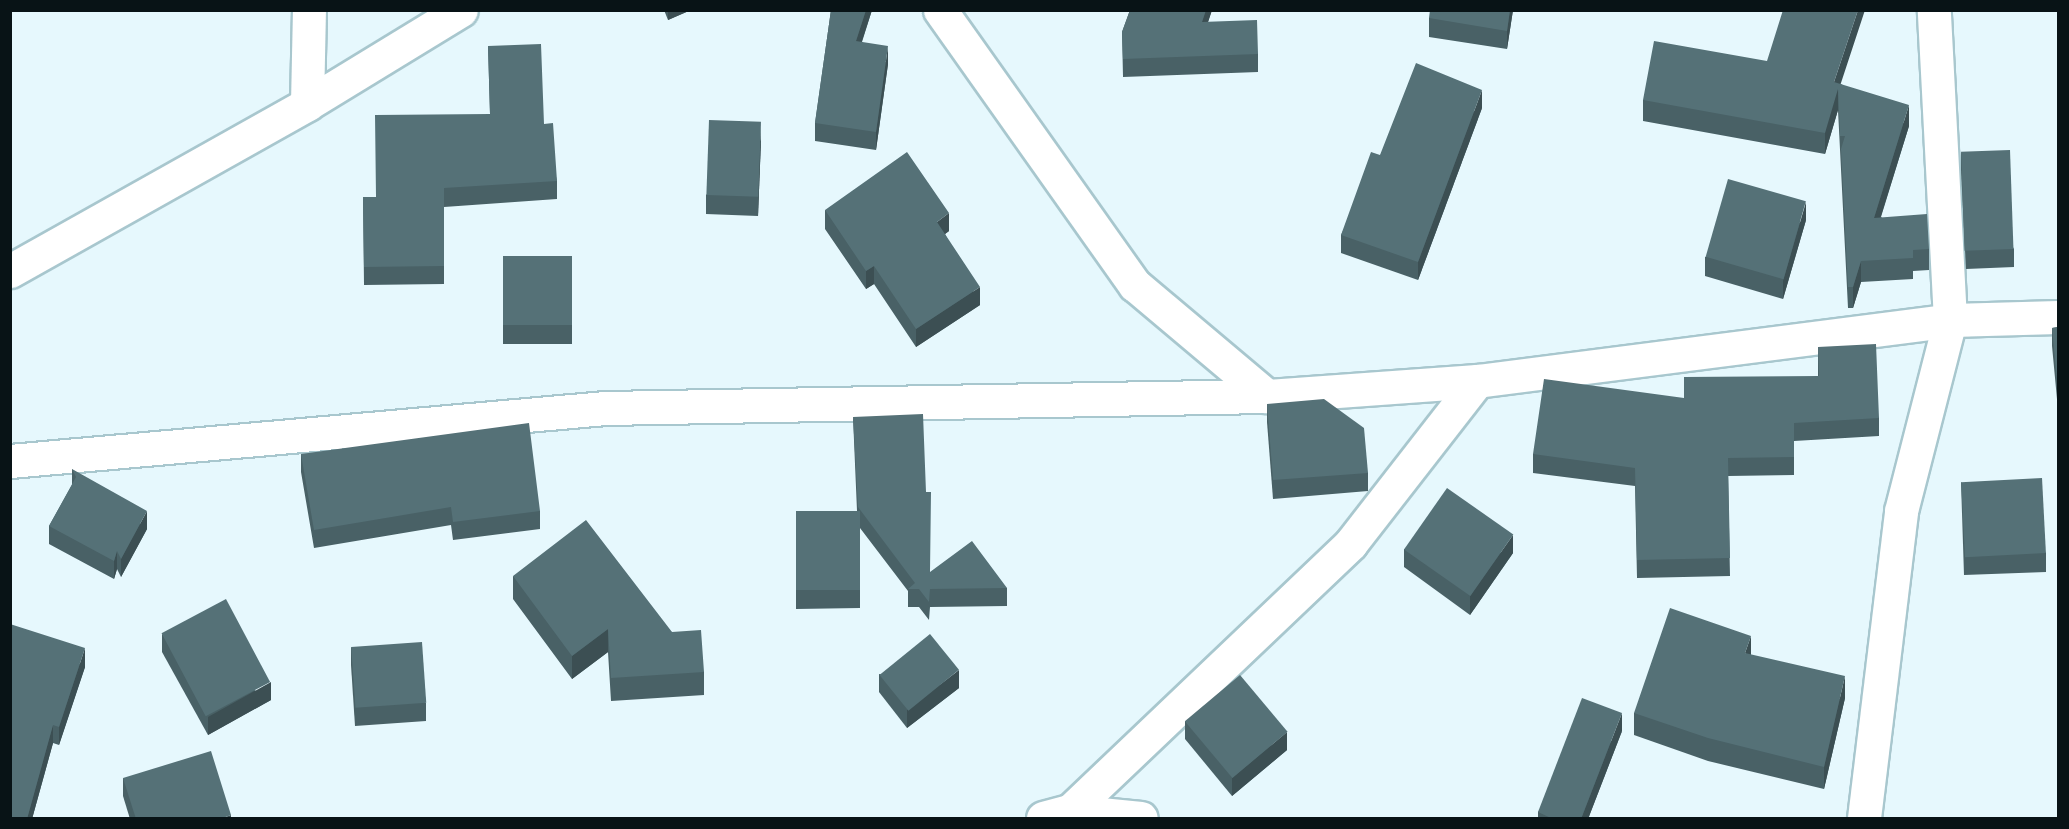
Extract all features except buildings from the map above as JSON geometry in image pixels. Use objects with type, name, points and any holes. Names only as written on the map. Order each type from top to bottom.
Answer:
[{"type":"street","points":[[307,104],[309,10]]},
{"type":"street","points":[[10,271],[307,104],[461,10]]},
{"type":"street","points":[[940,10],[1135,285],[1267,396]]},
{"type":"street","points":[[1864,819],[1901,511],[1950,320],[1934,10]]},
{"type":"street","points":[[10,461],[605,408],[1267,396],[1477,381],[1950,320],[2058,317]]},
{"type":"street","points":[[1057,815],[1352,543],[1477,381]]},
{"type":"street","points":[[1057,815],[1141,819]]}]
